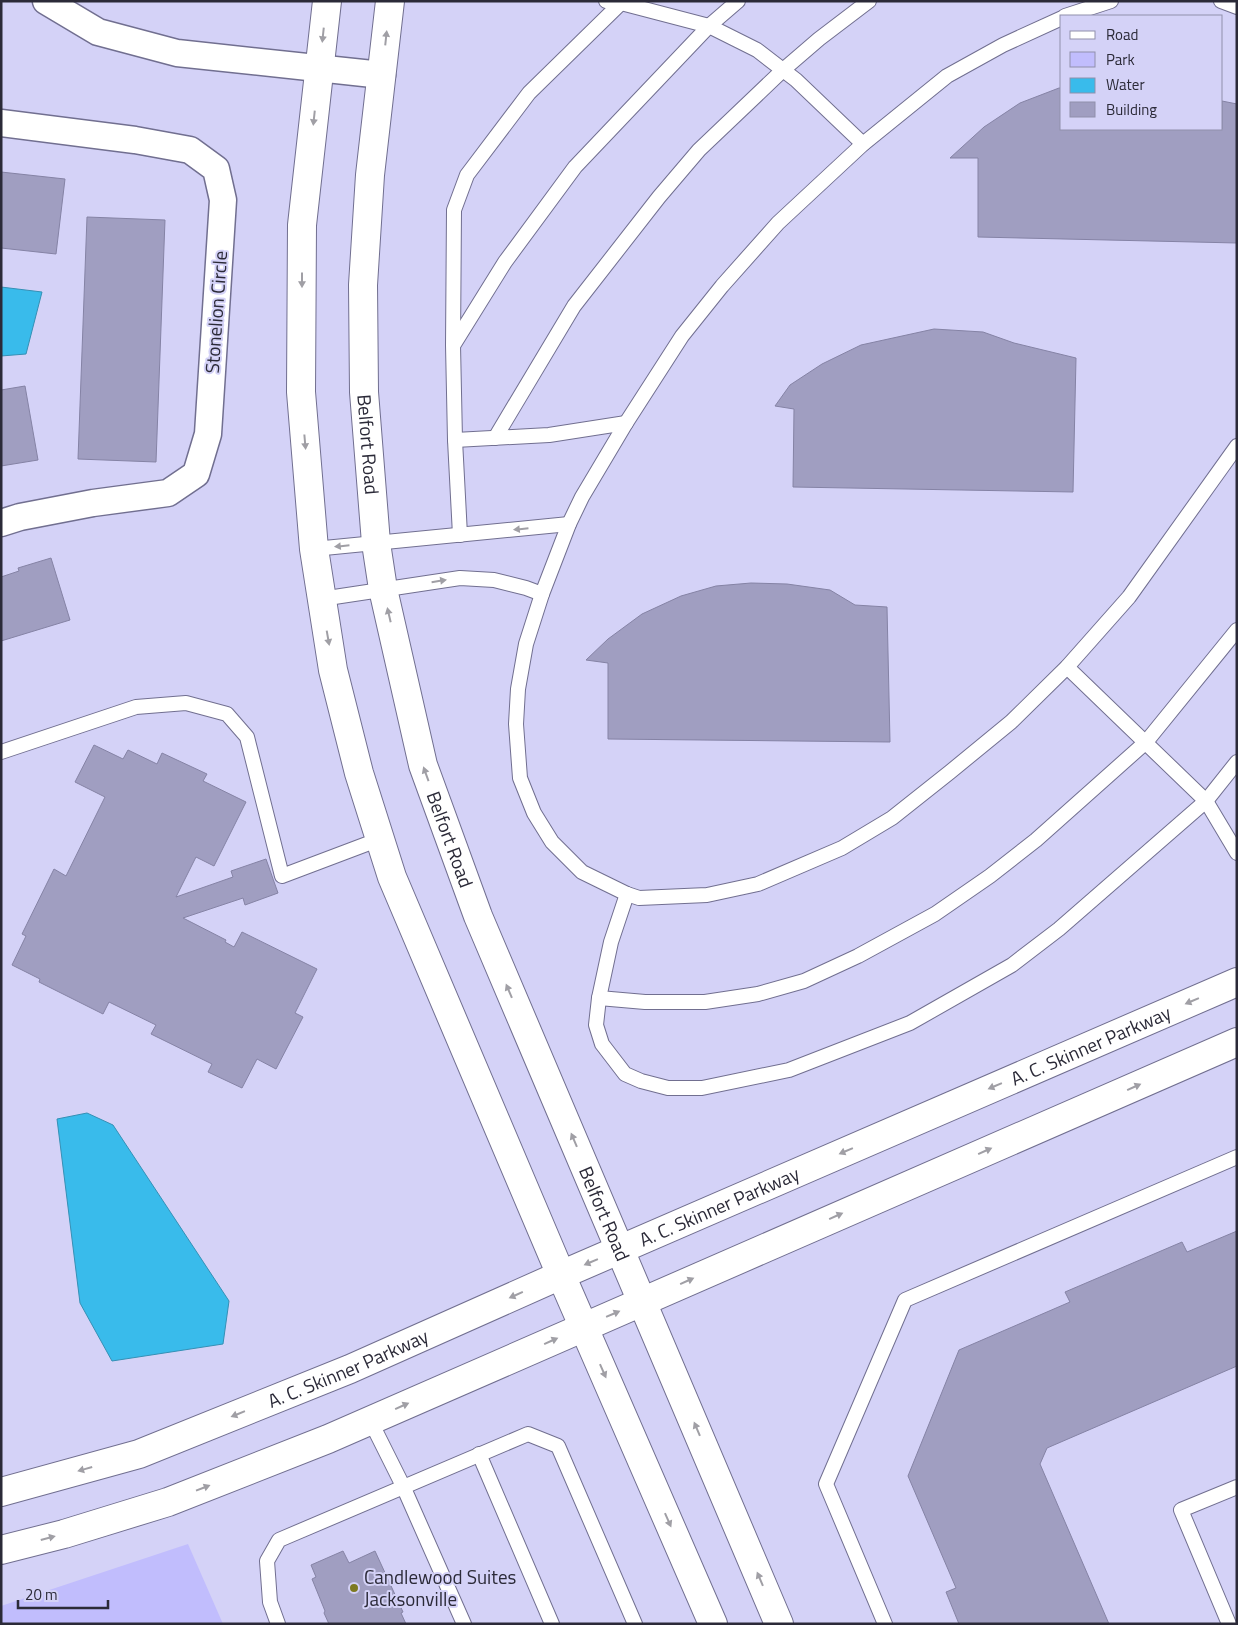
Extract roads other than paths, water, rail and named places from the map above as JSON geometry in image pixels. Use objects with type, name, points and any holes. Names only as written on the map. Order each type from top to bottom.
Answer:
[{"type":"main road","points":[[327,1],[302,235],[301,392],[314,549],[333,670],[359,773],[392,877],[583,1327],[713,1624]]},
{"type":"main road","name":"Belfort Road","points":[[390,1],[370,175],[363,285],[364,392],[376,543],[383,590],[426,774],[478,916],[779,1624]]},
{"type":"main road","name":"A. C. Skinner Parkway","points":[[1,1492],[139,1454],[350,1369],[620,1249],[1237,982]]},
{"type":"main road","points":[[1,1550],[64,1534],[168,1502],[328,1439],[1237,1042]]},
{"type":"street","points":[[46,1],[98,32],[177,53],[382,75]]},
{"type":"street","name":"Stonelion Circle","points":[[1,123],[135,140],[190,150],[216,169],[224,200],[208,434],[196,474],[168,493],[93,503],[20,517],[1,523]]},
{"type":"lane","points":[[606,1],[622,2],[709,26],[757,50],[796,80],[863,144]]},
{"type":"lane","points":[[453,345],[505,262],[575,167],[709,26],[738,1]]},
{"type":"lane","points":[[495,438],[574,306],[653,205],[699,150],[819,38],[869,1]]},
{"type":"lane","points":[[1069,15],[1111,1]]},
{"type":"lane","points":[[1222,1],[1237,7]]},
{"type":"lane","points":[[460,535],[453,345],[454,210],[467,175],[529,92],[622,2]]},
{"type":"lane","points":[[1060,18],[1002,45],[948,76],[863,144],[778,223],[722,286],[682,336],[626,423],[582,497],[569,524],[542,594],[526,644],[518,689],[516,724],[520,778],[534,813],[552,842],[582,872],[626,894],[639,898],[707,895],[750,886],[842,848],[892,818],[950,772],[1011,722],[1067,667],[1129,597],[1237,446]]},
{"type":"lane","points":[[455,440],[549,435],[626,423]]},
{"type":"lane","points":[[314,549],[569,524]]},
{"type":"lane","points":[[321,599],[460,578],[494,580],[542,594]]},
{"type":"lane","points":[[599,998],[646,1002],[705,1002],[758,994],[813,977],[858,956],[935,914],[990,876],[1036,840],[1146,742],[1237,630]]},
{"type":"lane","points":[[1067,667],[1206,801],[1237,853]]},
{"type":"lane","points":[[1,752],[136,707],[186,704],[226,714],[247,737],[282,876],[380,839]]},
{"type":"lane","points":[[626,894],[611,942],[599,998],[596,1026],[602,1044],[625,1074],[641,1081],[668,1088],[702,1088],[789,1070],[910,1022],[1012,964],[1059,929],[1206,801],[1237,762]]},
{"type":"lane","points":[[885,1624],[826,1484],[905,1300],[1237,1157]]},
{"type":"lane","points":[[370,1420],[403,1486],[464,1624]]},
{"type":"lane","points":[[278,1624],[270,1602],[267,1561],[279,1540],[528,1434],[558,1446],[635,1624]]},
{"type":"lane","points":[[480,1454],[552,1624]]},
{"type":"lane","points":[[1231,1618],[1181,1510],[1237,1487]]},
{"type":"water","points":[[1,287],[42,292],[26,354],[1,356]]},
{"type":"water","points":[[87,1113],[113,1125],[229,1301],[223,1344],[112,1361],[80,1303],[57,1119]]},
{"type":"place","name":"Candlewood Suites Jacksonville","points":[[354,1588]]}]
